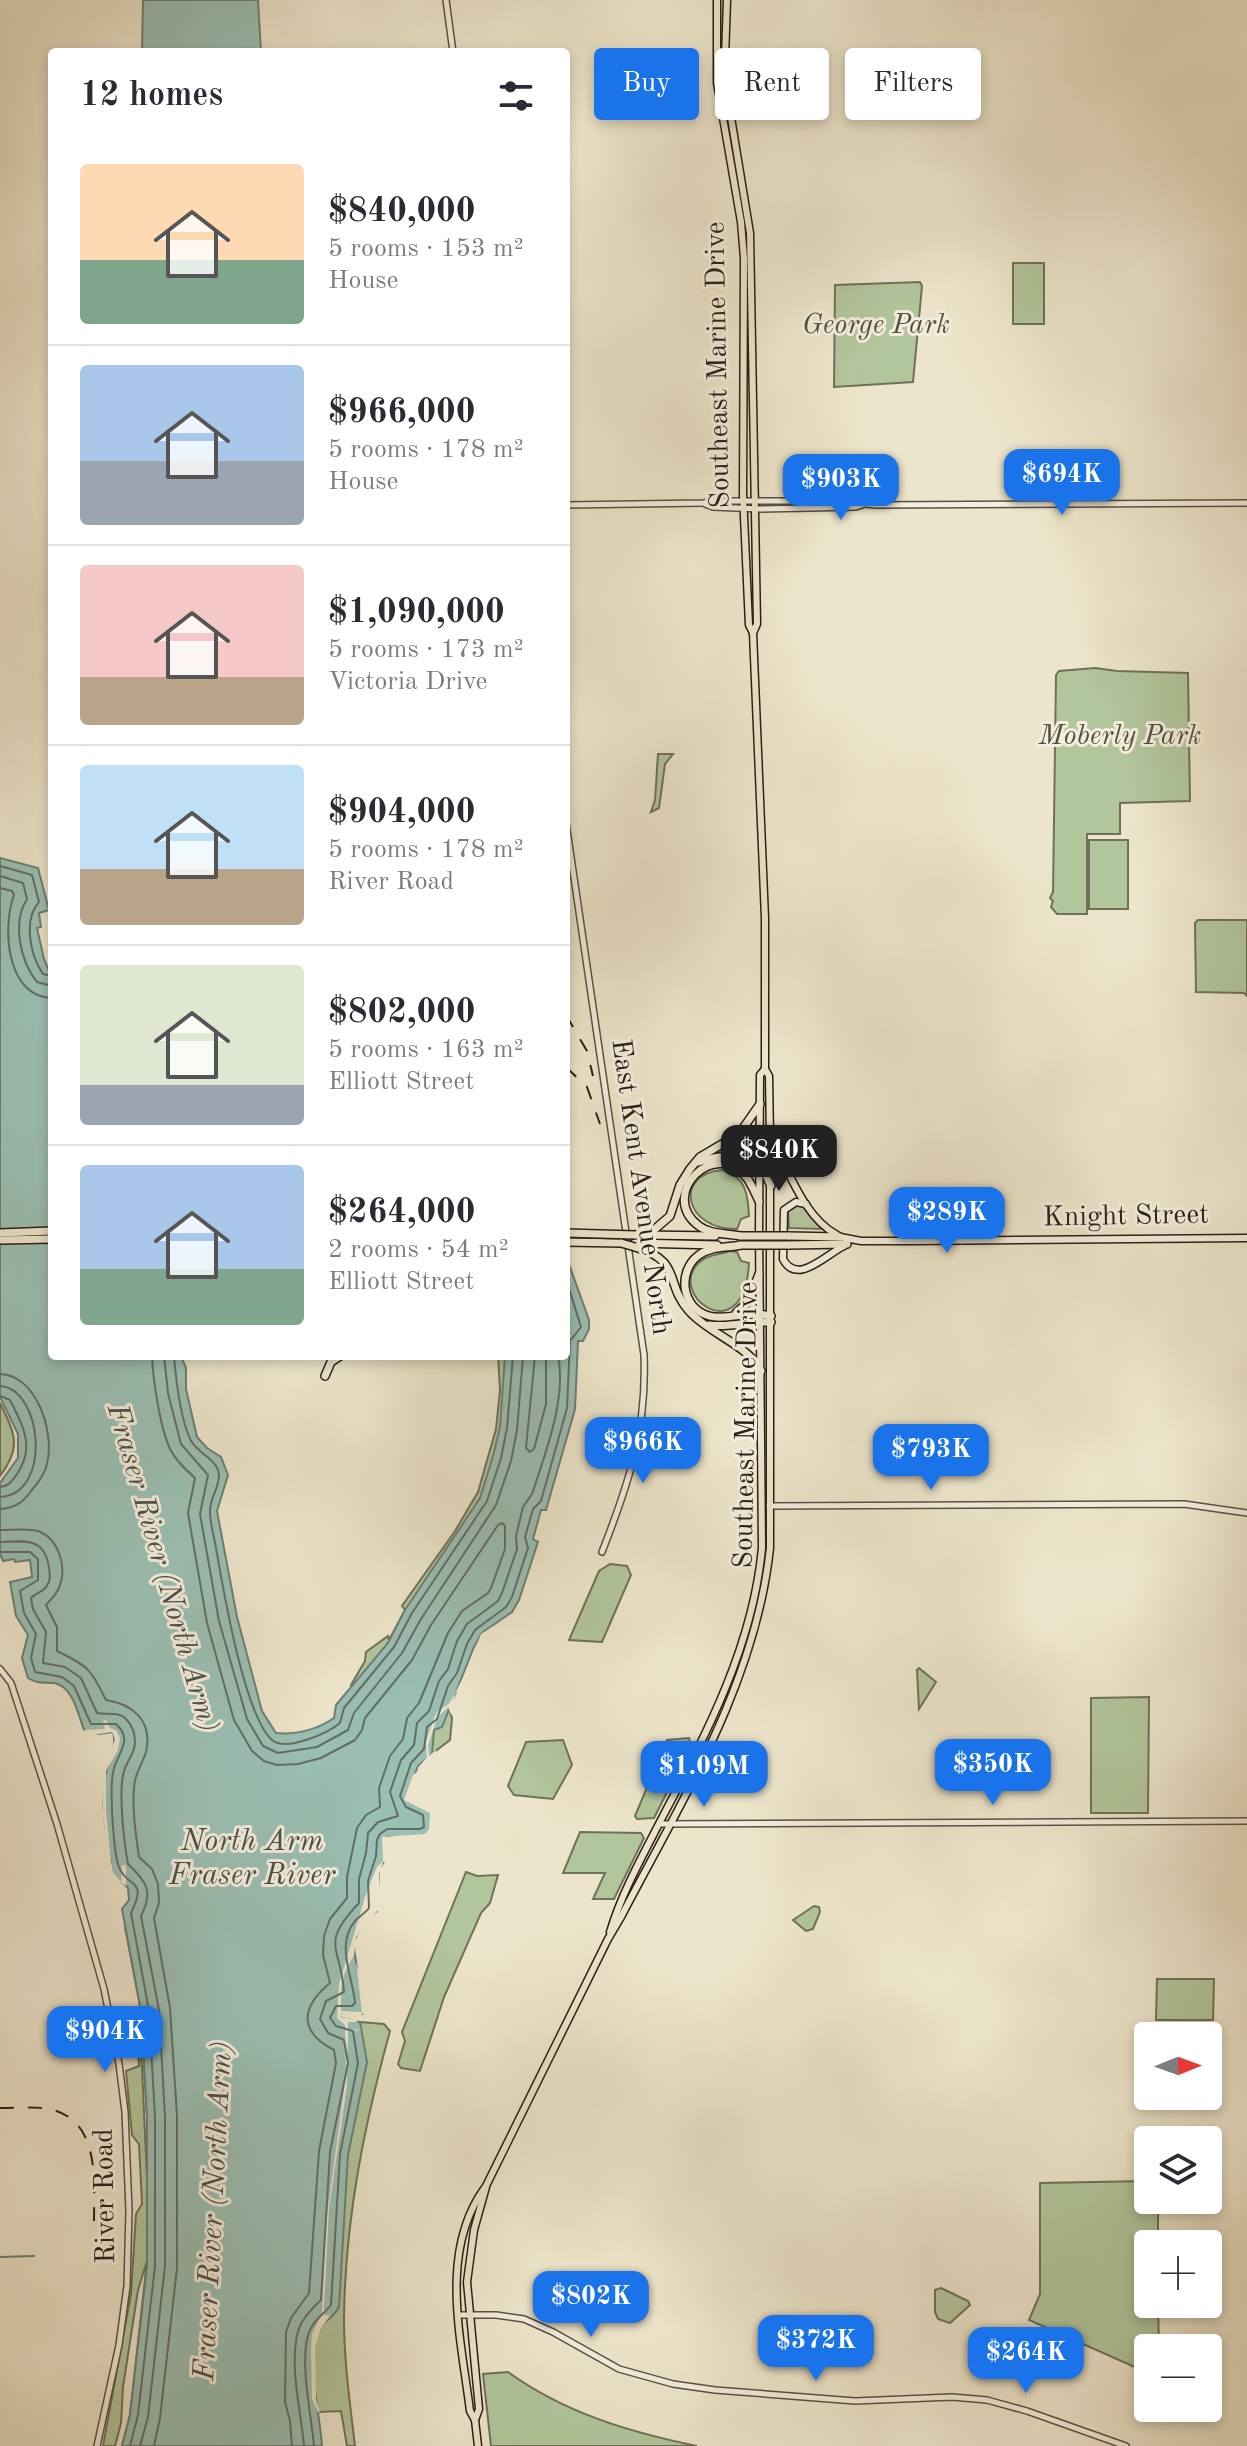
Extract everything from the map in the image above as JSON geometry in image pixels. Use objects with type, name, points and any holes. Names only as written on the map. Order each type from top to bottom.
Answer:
[{"type":"highway","points":[[570,1242],[635,1242],[655,1229],[670,1216],[680,1185],[700,1157],[739,1134],[760,1104]]},
{"type":"highway","points":[[697,1163],[723,1156],[758,1164],[771,1186]]},
{"type":"highway","points":[[741,1241],[707,1231],[693,1221],[685,1201],[689,1183],[704,1168],[729,1165],[749,1180],[759,1201]]},
{"type":"highway","points":[[0,1233],[48,1231]]},
{"type":"highway","name":"Knight Street","points":[[570,1234],[635,1242],[788,1241],[847,1244]]},
{"type":"highway","name":"Knight Street","points":[[788,1241],[840,1237]]},
{"type":"highway","points":[[0,1240],[48,1239]]},
{"type":"highway","points":[[741,1241],[713,1248],[689,1264],[684,1284],[689,1300],[704,1314],[721,1317],[736,1313],[771,1319]]},
{"type":"highway","points":[[635,1242],[666,1263],[685,1306],[698,1320],[751,1358],[761,1371]]},
{"type":"highway","points":[[736,1313],[749,1301],[759,1274]]},
{"type":"highway","points":[[707,1325],[735,1326],[761,1317]]},
{"type":"highway","points":[[325,1376],[326,1369],[336,1360]]},
{"type":"main road","name":"Southeast Marine Drive","points":[[478,2446],[475,2420],[470,2411],[458,2315],[457,2273],[461,2242],[475,2201],[486,2186],[724,1714],[753,1638],[767,1576],[772,1506],[771,1186],[769,1076],[765,1069],[765,923],[753,633],[749,625],[743,504],[744,258],[741,222],[717,83],[717,0]]},
{"type":"main road","name":"Southeast Marine Drive","points":[[727,0],[727,93],[750,233],[757,624],[753,633]]},
{"type":"main road","name":"Southeast Marine Drive","points":[[608,1939],[614,1917],[733,1673],[746,1637],[760,1570],[758,1164],[760,1075],[765,1069]]},
{"type":"main road","points":[[770,1138],[819,1223],[840,1237]]},
{"type":"main road","points":[[806,1204],[796,1202],[784,1210],[783,1259],[787,1266],[802,1271],[847,1244]]},
{"type":"main road","name":"Knight Street","points":[[840,1237],[861,1241],[1247,1238]]},
{"type":"main road","name":"Knight Street","points":[[847,1244],[861,1241]]},
{"type":"main road","name":"Southeast Marine Drive","points":[[475,2420],[479,2409],[468,2315],[469,2257],[486,2186]]},
{"type":"street","points":[[446,0],[452,48]]},
{"type":"street","points":[[570,505],[704,503],[713,507],[834,501],[862,505],[1247,503]]},
{"type":"street","name":"East Kent Avenue North","points":[[570,850],[644,1355],[644,1408],[638,1449],[626,1492],[602,1552]]},
{"type":"street","points":[[762,1506],[1190,1504],[1247,1513]]},
{"type":"street","name":"River Road","points":[[2,1670],[11,1683],[34,1749],[99,1970],[112,2025],[123,2100],[129,2184],[127,2286],[119,2345],[97,2446]]},
{"type":"street","points":[[659,1824],[1247,1821]]},
{"type":"street","points":[[458,2315],[504,2315],[524,2319],[619,2369],[673,2384],[855,2401],[952,2397],[987,2400],[1126,2446]]},
{"type":"green space","points":[[1013,263],[1044,263],[1044,324],[1013,324]]},
{"type":"green space","name":"George Park","points":[[920,282],[913,382],[834,387],[835,285]]},
{"type":"green space","name":"Moberly Park","points":[[1095,668],[1188,673],[1190,801],[1120,803],[1120,834],[1087,834],[1087,914],[1057,914],[1051,907],[1053,901],[1050,898],[1053,892],[1056,675],[1059,671]]},
{"type":"green space","points":[[658,754],[673,754],[665,764],[659,808],[651,812],[655,800]]},
{"type":"green space","points":[[1089,840],[1128,840],[1128,909],[1089,909]]},
{"type":"green space","points":[[1198,920],[1247,920],[1247,996],[1244,993],[1196,992],[1195,923]]},
{"type":"green space","points":[[751,1125],[753,1157],[730,1152],[711,1153],[739,1138]]},
{"type":"green space","points":[[722,1170],[741,1182],[746,1194],[749,1216],[741,1219],[737,1229],[719,1227],[705,1221],[691,1201],[691,1191],[696,1181],[706,1174]]},
{"type":"green space","points":[[798,1205],[805,1207],[821,1229],[789,1228],[788,1211]]},
{"type":"green space","points":[[730,1251],[737,1252],[741,1261],[749,1263],[744,1291],[734,1306],[721,1311],[708,1308],[698,1300],[691,1287],[692,1274],[704,1259]]},
{"type":"green space","points":[[498,1360],[511,1360],[495,1474],[364,1687],[351,1685],[365,1661],[366,1652],[388,1636],[389,1640],[405,1610],[402,1606],[455,1531],[478,1492],[496,1429],[500,1390]]},
{"type":"green space","points":[[0,1403],[12,1432],[14,1448],[0,1476]]},
{"type":"green space","points":[[610,1564],[627,1566],[631,1575],[602,1642],[569,1640],[599,1571]]},
{"type":"green space","points":[[919,1668],[936,1682],[919,1709],[917,1670]]},
{"type":"green space","points":[[1149,1697],[1148,1813],[1091,1813],[1091,1698]]},
{"type":"green space","points":[[448,1707],[452,1718],[450,1740],[429,1756],[433,1729]]},
{"type":"green space","points":[[689,1738],[691,1745],[654,1818],[637,1819],[635,1816],[667,1740]]},
{"type":"green space","points":[[563,1740],[572,1765],[553,1799],[514,1795],[508,1786],[526,1742]]},
{"type":"green space","points":[[580,1832],[641,1833],[644,1838],[614,1899],[593,1899],[605,1873],[563,1873]]},
{"type":"green space","points":[[466,1872],[477,1876],[498,1875],[490,1903],[481,1913],[444,1997],[420,2071],[401,2068],[398,2064],[405,2041],[402,2032]]},
{"type":"green space","points":[[814,1906],[819,1907],[820,1912],[813,1929],[806,1931],[793,1920]]},
{"type":"green space","points":[[125,1927],[149,1963],[159,2343],[122,2446],[130,2415],[147,2261],[138,2290],[123,2387],[121,2423],[115,2446],[103,2446],[131,2294],[136,2214],[142,2204],[139,2144],[132,2135],[126,2071],[139,2066],[135,2023],[142,2067],[147,2179],[141,2011]]},
{"type":"green space","points":[[1157,1979],[1214,1979],[1213,2020],[1156,2020]]},
{"type":"green space","points":[[360,2022],[384,2024],[390,2031],[364,2138],[348,2246],[344,2335],[355,2446],[347,2446],[341,2411],[319,2412],[313,2361],[317,2333],[325,2315],[363,2042]]},
{"type":"green space","points":[[1134,2181],[1134,2214],[1158,2214],[1158,2230],[1134,2230],[1134,2318],[1158,2318],[1159,2334],[1134,2334],[1134,2367],[1029,2320],[1040,2294],[1040,2183]]},
{"type":"green space","points":[[941,2288],[968,2301],[970,2305],[950,2323],[938,2319],[935,2312],[935,2290]]},
{"type":"green space","points":[[508,2372],[575,2410],[647,2434],[697,2446],[491,2446],[483,2374]]},
{"type":"water","points":[[143,0],[258,0],[261,48],[142,48]]},
{"type":"water","name":"North Arm Fraser River","points":[[0,858],[38,868],[48,906],[48,910],[39,913],[41,927],[37,928],[48,968],[48,1360],[183,1360],[197,1437],[221,1457],[228,1475],[217,1511],[237,1617],[262,1711],[276,1733],[306,1731],[334,1718],[336,1705],[388,1643],[405,1610],[480,1498],[500,1427],[505,1360],[570,1360],[570,1267],[589,1320],[589,1329],[583,1341],[578,1341],[575,1409],[546,1510],[541,1510],[533,1539],[538,1542],[519,1600],[512,1612],[482,1633],[442,1727],[434,1730],[432,1754],[418,1766],[408,1793],[432,1813],[432,1831],[427,1837],[387,1837],[385,1860],[379,1869],[377,1911],[361,1926],[353,1943],[364,2009],[362,2014],[339,2013],[338,2017],[360,2022],[367,2062],[348,2155],[339,2307],[318,2331],[314,2349],[313,2377],[322,2446],[122,2446],[130,2415],[147,2266],[147,2117],[141,2011],[122,1909],[129,1900],[128,1888],[112,1873],[104,1818],[105,1778],[114,1739],[113,1732],[99,1734],[84,1730],[66,1689],[54,1683],[28,1678],[22,1658],[28,1635],[16,1616],[10,1582],[32,1577],[30,1560],[3,1561],[0,1554],[0,1483],[18,1458],[18,1434],[0,1397]]},
{"type":"pier","points":[[511,1615],[485,1634],[479,1643],[468,1679],[455,1694],[451,1715],[448,1707],[437,1718],[428,1745],[429,1756],[436,1750],[436,1754],[417,1769],[427,1757],[426,1742],[434,1718],[449,1704],[481,1634]]},
{"type":"pier","points":[[106,1720],[120,1738],[118,1750],[106,1771],[111,1861],[113,1872],[121,1881],[122,1865],[126,1865],[126,1886],[113,1877],[109,1869],[103,1814],[105,1768],[115,1739],[112,1732],[92,1735],[83,1730],[105,1729],[103,1721]]},
{"type":"pier","points":[[422,1768],[412,1795],[430,1804],[436,1812],[435,1832],[427,1841],[389,1842],[388,1861],[383,1862],[379,1874],[379,1909],[356,1937],[354,1955],[341,1988],[341,2011],[362,2012],[356,1963],[363,1981],[366,2010],[360,2016],[340,2014],[340,2017],[357,2020],[348,2022],[348,2029],[363,2030],[348,2031],[347,2086],[329,2209],[324,2309],[325,2315],[330,2316],[321,2328],[315,2347],[318,2412],[312,2399],[312,2334],[322,2313],[326,2223],[346,2074],[345,2025],[337,2018],[339,1984],[366,1894],[377,1867],[383,1861],[382,1837],[425,1834],[429,1829],[430,1813],[404,1800],[413,1775]]},
{"type":"waterway","points":[[0,2257],[34,2256]]},
{"type":"railway","points":[[570,1022],[587,1051],[593,1076]]},
{"type":"railway","points":[[570,1071],[587,1087],[600,1124]]},
{"type":"railway","points":[[0,2108],[44,2108],[63,2113],[76,2123],[85,2136],[90,2152],[94,2221]]},
{"type":"water label","name":"Fraser River (North Arm)","points":[[162,1568]]},
{"type":"water label","name":"Fraser River (North Arm)","points":[[214,2211]]}]
